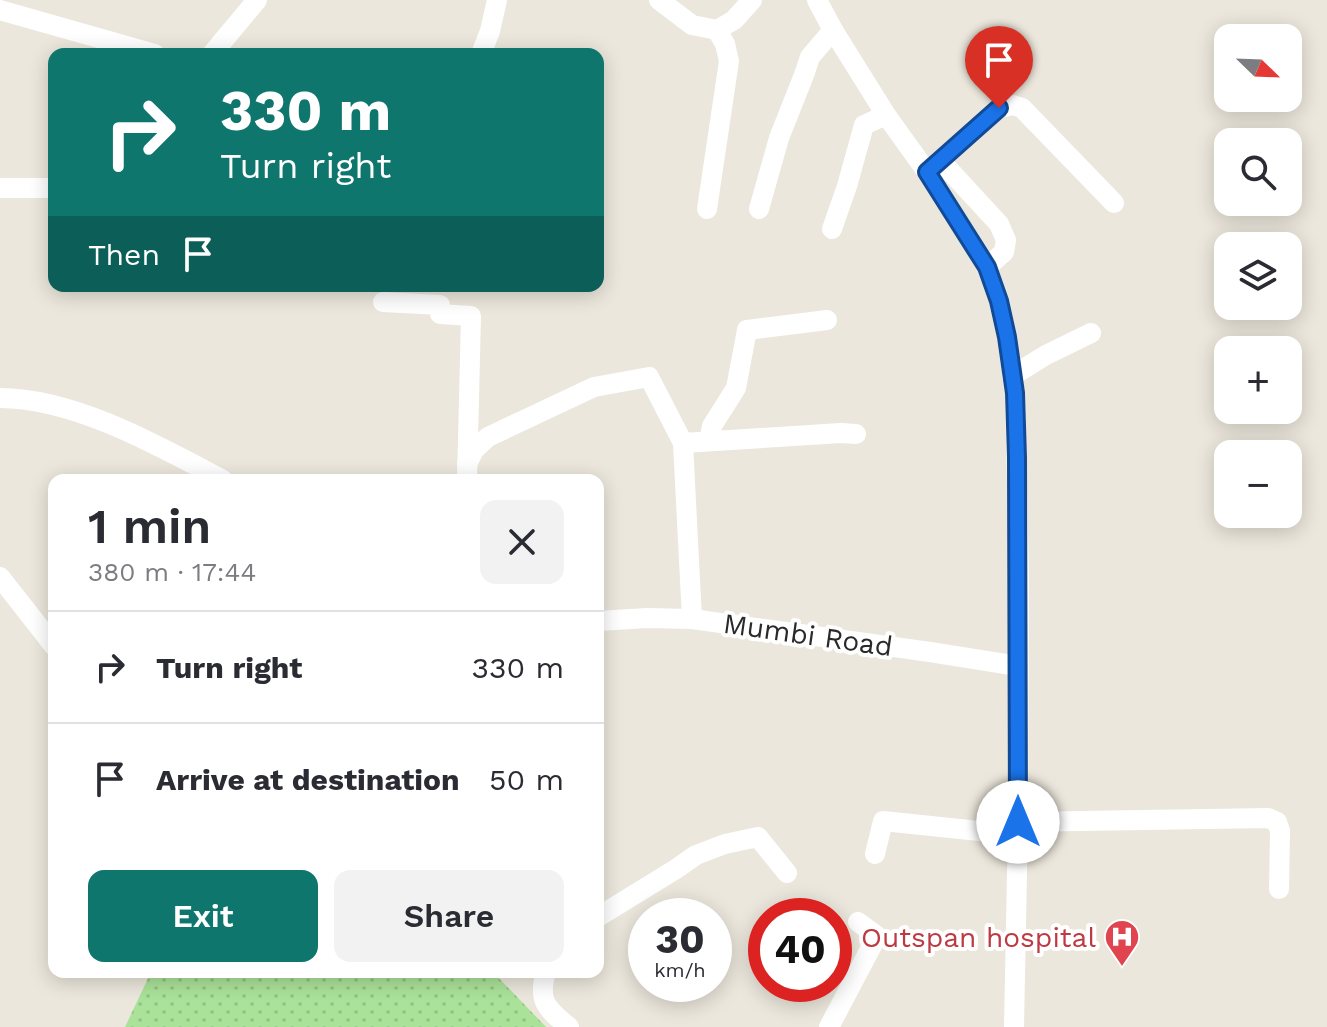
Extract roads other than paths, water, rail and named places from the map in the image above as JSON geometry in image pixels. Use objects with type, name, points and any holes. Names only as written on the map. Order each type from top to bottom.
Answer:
[{"type":"street","points":[[217,48],[257,0]]},
{"type":"street","points":[[483,48],[497,0]]},
{"type":"street","points":[[659,0],[692,25],[717,30],[734,20],[752,0]]},
{"type":"street","points":[[817,0],[886,115],[934,166],[999,224],[1006,240],[1004,252],[987,267]]},
{"type":"street","points":[[0,10],[134,48]]},
{"type":"street","points":[[707,209],[729,61],[725,44],[717,30]]},
{"type":"street","points":[[759,209],[779,138],[810,57],[833,30]]},
{"type":"street","points":[[934,166],[999,108],[1013,105],[1022,108],[1114,203]]},
{"type":"street","points":[[832,229],[864,125],[886,115]]},
{"type":"street","points":[[934,166],[970,240],[987,267],[999,301],[1012,376],[1017,458],[1018,666],[1014,1027]]},
{"type":"street","points":[[0,188],[48,188]]},
{"type":"street","points":[[970,240],[999,224]]},
{"type":"street","points":[[383,302],[440,305],[440,314],[471,316],[467,472]]},
{"type":"street","points":[[709,441],[712,426],[736,388],[747,330],[827,320]]},
{"type":"street","points":[[1012,376],[1091,333]]},
{"type":"street","points":[[467,472],[474,450],[488,437],[594,387],[649,377],[683,443],[692,619]]},
{"type":"street","points":[[0,398],[57,406],[109,424],[160,446],[212,474]]},
{"type":"street","points":[[683,443],[856,434]]},
{"type":"street","points":[[0,577],[48,638]]},
{"type":"street","name":"Mumbi Road","points":[[604,624],[647,618],[692,619],[1018,666]]},
{"type":"street","points":[[875,854],[883,821],[1018,829],[1268,818],[1277,822],[1280,831],[1279,889]]},
{"type":"street","points":[[604,913],[696,855],[725,844],[758,837],[787,873]]},
{"type":"street","points":[[829,1027],[877,936],[858,922]]},
{"type":"street","points":[[545,978],[542,996],[549,1011],[569,1027]]},
{"type":"place","name":"Outspan hospital","points":[[1122,968]]}]
